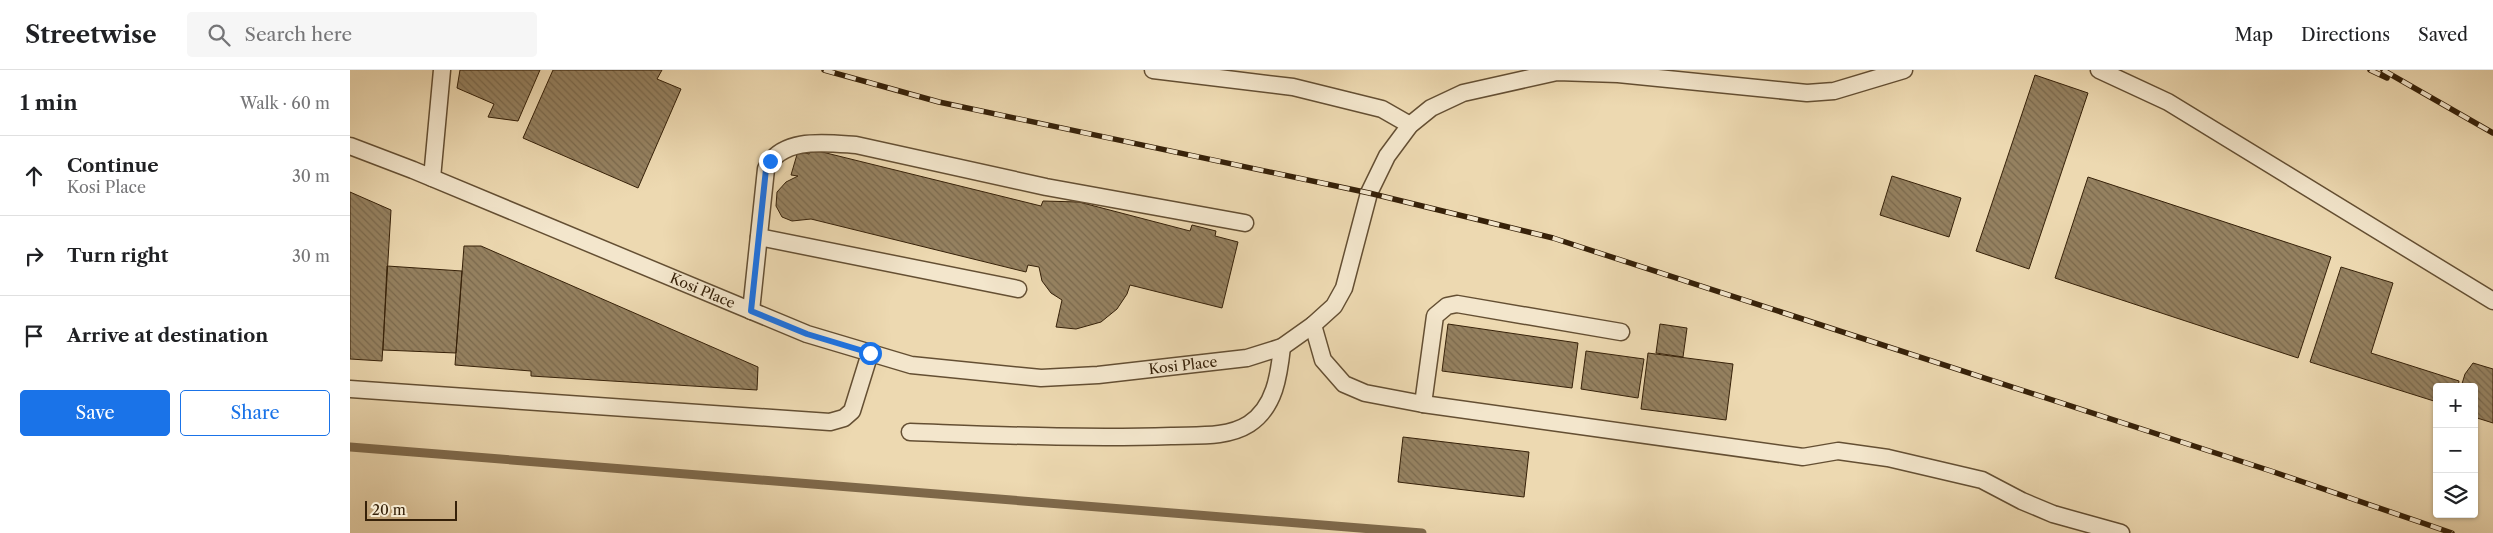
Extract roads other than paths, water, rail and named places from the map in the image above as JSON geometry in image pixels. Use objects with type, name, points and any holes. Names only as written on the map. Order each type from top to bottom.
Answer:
[{"type":"lane","points":[[432,178],[442,70]]},
{"type":"lane","points":[[1153,70],[1293,87],[1382,109],[1410,125]]},
{"type":"lane","name":"Kosi Place","points":[[350,146],[432,178],[807,334],[911,365],[1041,378],[1098,375],[1246,358],[1282,347],[1313,325],[1334,306],[1344,288],[1370,193],[1387,156],[1410,125],[1431,108],[1463,92],[1557,72],[1618,74],[1807,92],[1834,91],[1904,70]]},
{"type":"lane","points":[[2104,72],[2168,102],[2493,301]]},
{"type":"lane","points":[[751,311],[766,169],[770,161],[784,149],[794,146],[828,143],[856,145],[1046,187],[1245,223]]},
{"type":"lane","points":[[759,237],[1018,290]]},
{"type":"lane","points":[[1423,404],[1434,316],[1447,306],[1458,304],[1621,332]]},
{"type":"lane","points":[[1313,325],[1323,360],[1344,384],[1365,393],[1423,404],[1803,457],[1838,451],[1888,458],[1982,480],[2022,501],[2053,514],[2121,533]]},
{"type":"lane","points":[[910,432],[1107,438],[1226,433],[1249,424],[1264,411],[1274,394],[1282,347]]},
{"type":"lane","points":[[350,389],[830,422],[844,418],[852,411],[870,353]]},
{"type":"waterway","points":[[350,447],[1422,533]]},
{"type":"railway","points":[[824,70],[939,102],[1369,193],[1553,238],[2271,471],[2452,533]]},
{"type":"railway","points":[[2370,70],[2387,78]]},
{"type":"railway","points":[[2383,70],[2493,133]]}]
